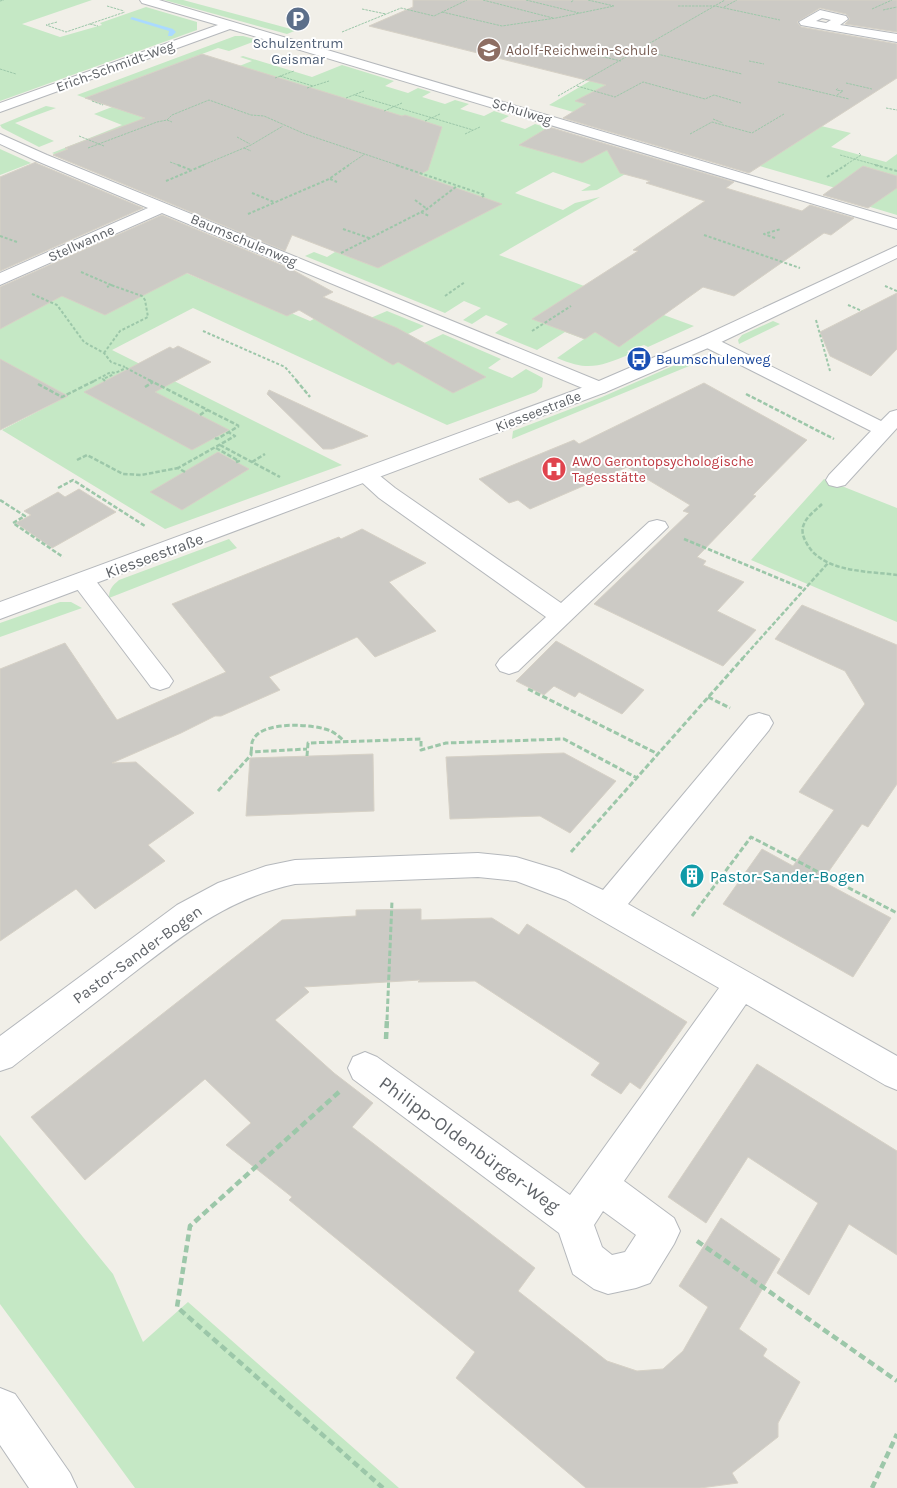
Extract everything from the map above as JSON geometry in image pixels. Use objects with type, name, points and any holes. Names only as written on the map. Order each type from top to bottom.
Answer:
[{"type":"street","name":"Schulweg","points":[[146,0],[897,224]]},
{"type":"street","points":[[805,22],[897,38]]},
{"type":"street","name":"Erich-Schmidt-Weg","points":[[0,108],[230,25]]},
{"type":"street","name":"Baumschulenweg","points":[[0,138],[52,162],[599,388]]},
{"type":"street","name":"Stellwanne","points":[[0,280],[162,207]]},
{"type":"street","name":"Kiesseestraße","points":[[0,611],[83,582],[599,388],[708,341],[897,251]]},
{"type":"street","points":[[708,341],[890,423],[838,480]]},
{"type":"street","points":[[366,476],[562,616]]},
{"type":"street","points":[[509,666],[657,527]]},
{"type":"street","name":"Kiesseestraße","points":[[83,582],[160,681]]},
{"type":"street","points":[[607,907],[759,723]]},
{"type":"street","name":"Pastor-Sander-Bogen","points":[[0,1056],[188,914],[229,892],[266,878],[296,872],[478,866],[516,869],[577,891],[742,983],[897,1074]]},
{"type":"street","name":"Philipp-Oldenbürger-Weg","points":[[574,1221],[742,983]]},
{"type":"street","name":"Philipp-Oldenbürger-Weg","points":[[365,1068],[574,1221],[587,1260],[608,1275],[636,1268],[661,1231]]},
{"type":"street","points":[[599,1186],[661,1231]]},
{"type":"street","points":[[0,1409],[55,1488]]},
{"type":"path","points":[[0,1],[4,0]]},
{"type":"path","points":[[304,47],[402,8],[434,16],[467,0]]},
{"type":"path","points":[[483,0],[492,4],[556,18]]},
{"type":"path","points":[[526,0],[580,13]]},
{"type":"path","points":[[442,12],[502,26],[556,18],[614,6],[588,0]]},
{"type":"path","points":[[527,113],[622,61],[725,0]]},
{"type":"path","points":[[723,7],[737,0]]},
{"type":"path","points":[[57,22],[46,25],[66,32],[127,11],[107,6]]},
{"type":"path","points":[[678,6],[716,6],[798,24],[805,22]]},
{"type":"path","points":[[362,8],[386,14]]},
{"type":"path","points":[[888,8],[897,10]]},
{"type":"path","points":[[90,24],[98,26]]},
{"type":"path","points":[[674,24],[681,26]]},
{"type":"path","points":[[561,47],[622,61]]},
{"type":"path","points":[[640,50],[742,74]]},
{"type":"path","points":[[749,61],[764,64]]},
{"type":"path","points":[[731,71],[736,68]]},
{"type":"path","points":[[275,78],[295,70]]},
{"type":"path","points":[[280,76],[313,86]]},
{"type":"path","points":[[577,86],[614,97],[643,82],[705,99],[714,95],[742,103]]},
{"type":"path","points":[[778,82],[849,99]]},
{"type":"path","points":[[846,83],[872,88]]},
{"type":"path","points":[[836,96],[843,91],[836,90],[838,88]]},
{"type":"path","points":[[355,95],[473,130]]},
{"type":"path","points":[[52,162],[124,134],[167,120],[172,114],[209,100],[251,115],[270,118],[283,126],[304,134],[485,195],[482,197]]},
{"type":"path","points":[[95,102],[103,105]]},
{"type":"path","points":[[886,108],[897,110]]},
{"type":"path","points":[[689,135],[712,122],[752,133],[784,114]]},
{"type":"path","points":[[714,119],[724,123],[722,125]]},
{"type":"path","points":[[167,120],[172,122]]},
{"type":"path","points":[[133,195],[251,145],[283,126]]},
{"type":"path","points":[[124,134],[129,136]]},
{"type":"path","points":[[79,136],[104,146]]},
{"type":"path","points":[[237,137],[251,145]]},
{"type":"path","points":[[243,148],[251,151]]},
{"type":"path","points":[[824,180],[861,155],[859,153]]},
{"type":"path","points":[[216,229],[286,196],[329,179],[365,154]]},
{"type":"path","points":[[840,155],[897,171]]},
{"type":"path","points":[[170,162],[191,170]]},
{"type":"path","points":[[204,164],[208,166]]},
{"type":"path","points":[[179,175],[183,177]]},
{"type":"path","points":[[329,179],[336,182]]},
{"type":"path","points":[[312,268],[427,209],[457,186]]},
{"type":"path","points":[[252,193],[274,202]]},
{"type":"path","points":[[286,196],[293,199]]},
{"type":"path","points":[[415,200],[427,209]]},
{"type":"path","points":[[262,207],[269,210]]},
{"type":"path","points":[[420,212],[429,216]]},
{"type":"path","points":[[343,228],[369,238]]},
{"type":"path","points":[[775,238],[764,234],[781,229]]},
{"type":"path","points":[[382,232],[387,234]]},
{"type":"path","points":[[704,236],[799,267],[802,270],[800,272]]},
{"type":"path","points":[[357,245],[362,247]]},
{"type":"path","points":[[104,353],[120,331],[148,317],[145,300],[142,296],[111,285]]},
{"type":"path","points":[[30,293],[57,305],[84,342],[104,353],[111,362],[239,426],[217,439],[214,438]]},
{"type":"path","points":[[506,349],[571,306]]},
{"type":"path","points":[[814,312],[830,371]]},
{"type":"path","points":[[560,313],[566,315]]},
{"type":"path","points":[[203,331],[286,367],[310,397]]},
{"type":"path","points":[[105,380],[103,380],[126,368]]},
{"type":"path","points":[[38,384],[62,397],[111,372],[115,374]]},
{"type":"path","points":[[146,387],[154,382]]},
{"type":"path","points":[[738,390],[862,454]]},
{"type":"path","points":[[200,415],[208,410]]},
{"type":"path","points":[[77,460],[87,454],[123,474],[141,475],[178,468],[236,436],[228,432]]},
{"type":"path","points":[[220,445],[283,478]]},
{"type":"path","points":[[215,448],[239,461],[236,462]]},
{"type":"path","points":[[252,462],[265,454]]},
{"type":"path","points":[[178,468],[185,472]]},
{"type":"path","points":[[58,488],[73,480],[177,546]]},
{"type":"path","points":[[838,480],[839,485],[805,523],[802,531],[804,540],[811,549],[828,563],[869,573],[897,575]]},
{"type":"path","points":[[0,500],[24,516],[13,523],[79,568],[83,582]]},
{"type":"path","points":[[657,527],[804,589]]},
{"type":"path","points":[[548,879],[828,563]]},
{"type":"path","points":[[509,666],[514,682],[658,754]]},
{"type":"path","points":[[218,791],[251,755],[254,739],[270,729],[291,725],[329,730],[344,742]]},
{"type":"path","points":[[307,756],[308,743],[421,739],[421,750],[446,743],[564,739],[637,778]]},
{"type":"path","points":[[251,752],[308,750]]},
{"type":"path","points":[[691,919],[751,837],[897,913]]},
{"type":"path","points":[[383,1488],[177,1307],[190,1226],[386,1050],[393,868]]},
{"type":"path","points":[[661,1231],[694,1239],[897,1381]]},
{"type":"path","points":[[872,1488],[897,1434]]},
{"type":"green space","points":[[0,0],[92,0],[22,24],[60,37],[102,25],[100,23],[146,7],[197,22],[197,30],[0,101]]},
{"type":"green space","points":[[164,0],[183,0],[291,29],[302,25],[307,26],[287,34]]},
{"type":"green space","points":[[235,36],[258,40],[229,51],[218,48],[85,98],[77,95]]},
{"type":"green space","points":[[243,56],[312,77],[342,65],[394,81],[385,86],[408,93],[418,88],[431,92],[422,97],[445,104],[455,100],[469,104],[460,109],[484,116],[494,111],[509,116],[500,121],[525,129],[535,124],[652,159],[597,190],[581,191],[591,185],[553,172],[515,193],[563,210],[575,203],[600,197],[499,255],[694,326],[648,347],[644,345],[627,351],[631,354],[611,362],[594,366],[578,365],[557,358],[584,339],[565,332],[537,350],[495,333],[508,324],[486,315],[472,324],[463,320],[481,308],[464,301],[445,313],[305,256],[314,252],[327,257],[343,247],[115,178],[52,153],[122,125],[94,114],[112,107],[125,111],[252,61],[240,57]]},
{"type":"green space","points":[[612,68],[772,146],[785,150],[803,138],[808,123],[851,133],[831,147],[886,162],[897,154],[897,215],[847,200],[846,191],[549,105]]},
{"type":"green space","points":[[46,106],[56,108],[15,123],[54,141],[39,147],[2,128],[0,125]]},
{"type":"green space","points":[[0,149],[31,163],[0,175]]},
{"type":"green space","points":[[181,271],[241,296],[246,294],[310,321],[341,304],[339,306],[368,319],[387,311],[424,326],[406,335],[422,344],[443,334],[501,359],[488,368],[512,378],[526,369],[543,378],[542,387],[536,392],[447,425],[193,308],[112,350],[342,465],[165,529],[2,430],[62,399],[0,377],[0,291]]},
{"type":"green space","points":[[773,321],[780,324],[739,344],[738,340],[742,335]]},
{"type":"green space","points":[[711,357],[512,439],[513,431],[602,397],[691,358]]},
{"type":"green space","points":[[824,479],[897,508],[897,622],[751,560]]},
{"type":"green space","points":[[229,539],[237,548],[109,598],[111,588],[119,580]]},
{"type":"green space","points":[[60,602],[71,602],[82,608],[0,637],[0,623]]},
{"type":"green space","points":[[0,1135],[113,1274],[143,1342],[188,1302],[399,1488],[135,1488],[0,1304]]},
{"type":"building","points":[[413,0],[897,0],[897,32],[845,24],[850,19],[846,14],[820,8],[797,22],[801,27],[897,44],[897,78],[749,173],[563,118],[586,104],[575,101],[606,85],[369,26],[413,7]]},
{"type":"building","points":[[202,54],[442,127],[428,170],[419,175],[502,204],[378,268],[292,235],[285,251],[53,155],[68,149],[65,148],[145,118],[85,98]]},
{"type":"building","points":[[549,127],[734,182],[726,188],[802,211],[810,205],[854,218],[831,235],[824,233],[734,296],[703,287],[619,347],[595,332],[585,339],[532,319],[638,251],[633,250],[705,201],[646,183],[650,181],[620,173],[607,150],[582,163],[519,145]]},
{"type":"building","points":[[36,162],[143,208],[0,271],[0,177]]},
{"type":"building","points":[[863,166],[897,176],[897,188],[868,208],[823,195]]},
{"type":"building","points":[[162,215],[291,269],[333,292],[323,297],[397,328],[486,377],[453,393],[398,362],[393,365],[299,310],[287,316],[187,273],[105,315],[62,296],[0,329],[0,287]]},
{"type":"building","points":[[897,293],[897,349],[871,376],[830,356],[820,332]]},
{"type":"building","points":[[178,346],[211,362],[155,392],[229,430],[192,450],[84,392],[170,347],[173,349]]},
{"type":"building","points":[[0,359],[68,396],[0,430]]},
{"type":"building","points":[[704,383],[807,440],[753,495],[756,496],[697,557],[706,561],[703,565],[744,582],[717,611],[756,630],[723,666],[594,604],[689,513],[683,511],[690,505],[627,467],[530,509],[518,500],[509,503],[479,479],[574,440],[579,444]]},
{"type":"building","points":[[269,390],[368,436],[332,449],[323,449],[267,394]]},
{"type":"building","points":[[218,452],[249,469],[182,510],[150,492]]},
{"type":"building","points":[[79,489],[116,512],[52,548],[16,523],[31,515],[24,511],[58,492],[65,497]]},
{"type":"building","points":[[362,529],[426,563],[389,582],[436,631],[375,657],[357,637],[269,677],[280,690],[221,716],[215,716],[112,763],[136,762],[194,813],[148,845],[165,861],[95,909],[76,889],[0,941],[0,669],[65,643],[117,720],[226,672],[172,604],[339,537],[341,539]]},
{"type":"building","points":[[802,605],[897,645],[897,784],[868,827],[862,824],[822,881],[891,918],[853,977],[723,904],[762,849],[793,866],[834,810],[799,792],[865,704],[845,671],[775,639]]},
{"type":"building","points":[[556,641],[644,690],[622,714],[579,692],[575,697],[554,686],[544,695],[516,681]]},
{"type":"building","points":[[564,753],[616,781],[570,833],[540,816],[450,819],[446,757]]},
{"type":"building","points":[[373,754],[374,811],[246,816],[250,758]]},
{"type":"building","points":[[421,909],[421,920],[492,918],[519,935],[527,924],[687,1022],[640,1089],[630,1082],[621,1094],[591,1075],[600,1063],[475,981],[418,982],[420,980],[304,987],[309,992],[275,1020],[334,1073],[373,1103],[352,1127],[535,1268],[518,1291],[607,1361],[637,1371],[663,1369],[683,1351],[708,1307],[679,1286],[721,1218],[780,1259],[739,1329],[767,1349],[763,1356],[800,1382],[778,1423],[778,1437],[732,1473],[738,1483],[700,1488],[586,1488],[456,1378],[475,1352],[289,1200],[292,1197],[226,1145],[251,1123],[205,1079],[85,1180],[31,1117],[282,920],[356,916],[356,910]]},
{"type":"building","points":[[757,1064],[897,1151],[897,1255],[849,1224],[809,1295],[777,1273],[818,1203],[748,1157],[706,1223],[668,1197]]},
{"type":"waterway","points":[[132,18],[171,30],[173,32],[170,35]]},
{"type":"place","name":"Schulzentrum Geismar","points":[[298,19]]},
{"type":"place","name":"Adolf-Reichwein-Schule","points":[[489,50]]},
{"type":"place","name":"Baumschulenweg","points":[[639,359]]},
{"type":"place","name":"AWO Gerontopsychologische Tagesstätte","points":[[554,469]]},
{"type":"place","name":"Pastor-Sander-Bogen","points":[[692,876]]}]
